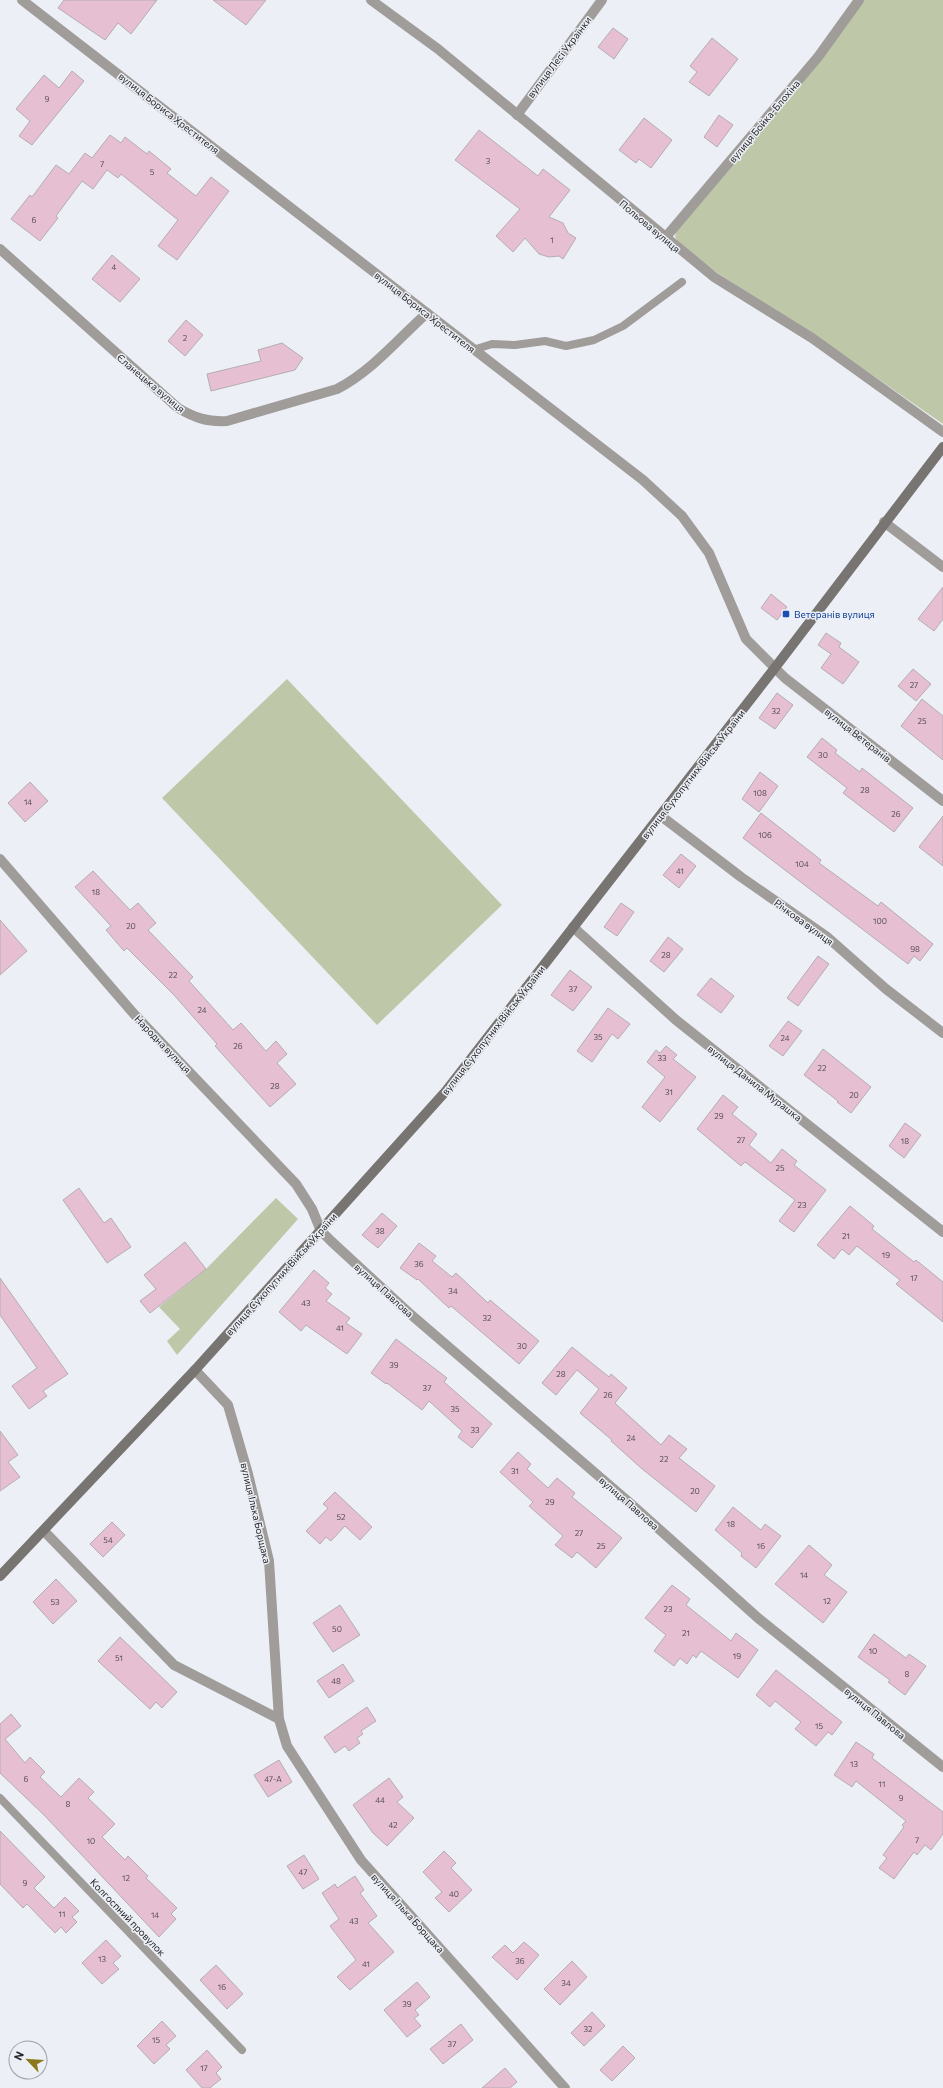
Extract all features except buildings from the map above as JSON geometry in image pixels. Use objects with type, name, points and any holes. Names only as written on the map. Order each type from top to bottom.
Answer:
[{"type":"street","name":"вулиця Бориса Хрестителя","points":[[22,0],[473,350],[644,480],[682,516],[709,553],[746,640],[774,669]]},
{"type":"street","name":"Польова вулиця","points":[[371,0],[438,49],[714,277],[812,338],[943,432]]},
{"type":"street","name":"вулиця Лесі Українки","points":[[517,115],[602,0]]},
{"type":"street","name":"вулиця Бойка-Блохіна","points":[[665,238],[818,57],[859,0]]},
{"type":"street","name":"Єланецька вулиця","points":[[0,249],[178,408],[194,417],[208,422],[226,421],[337,389],[352,381],[366,370],[427,314]]},
{"type":"street","name":"вулиця Сухопутних Військ України","points":[[0,1576],[195,1370],[446,1091],[661,816],[943,446]]},
{"type":"street","points":[[884,522],[943,567]]},
{"type":"street","name":"вулиця Ветеранів","points":[[774,669],[943,801]]},
{"type":"street","name":"Річкова вулиця","points":[[661,816],[741,877],[826,936],[886,989],[943,1033]]},
{"type":"street","name":"Народна вулиця","points":[[0,859],[134,1014],[296,1184],[312,1209],[321,1231]]},
{"type":"street","name":"вулиця Данила Мурашка","points":[[573,927],[676,1020],[943,1232]]},
{"type":"street","name":"вулиця Павлова","points":[[321,1231],[408,1312],[630,1503],[758,1618],[943,1767]]},
{"type":"street","name":"вулиця Ілька Борщака","points":[[195,1370],[228,1405],[248,1474],[266,1547],[269,1561],[279,1719],[287,1746],[361,1860],[565,2088]]},
{"type":"street","points":[[44,1531],[174,1665],[279,1719]]},
{"type":"lane","points":[[473,350],[492,344],[515,345],[545,341],[566,346],[594,340],[623,326],[682,282]]},
{"type":"lane","name":"Колгоспний провулок","points":[[0,1798],[242,2050]]},
{"type":"green space","points":[[862,0],[943,0],[943,424],[813,334],[716,272],[682,247],[675,237],[676,231]]},
{"type":"green space","points":[[287,679],[502,905],[377,1025],[162,798]]},
{"type":"green space","points":[[276,1198],[298,1219],[177,1355],[167,1341],[180,1329],[159,1307],[206,1269]]},
{"type":"place","name":"Ветеранів вулиця","points":[[786,614]]}]
